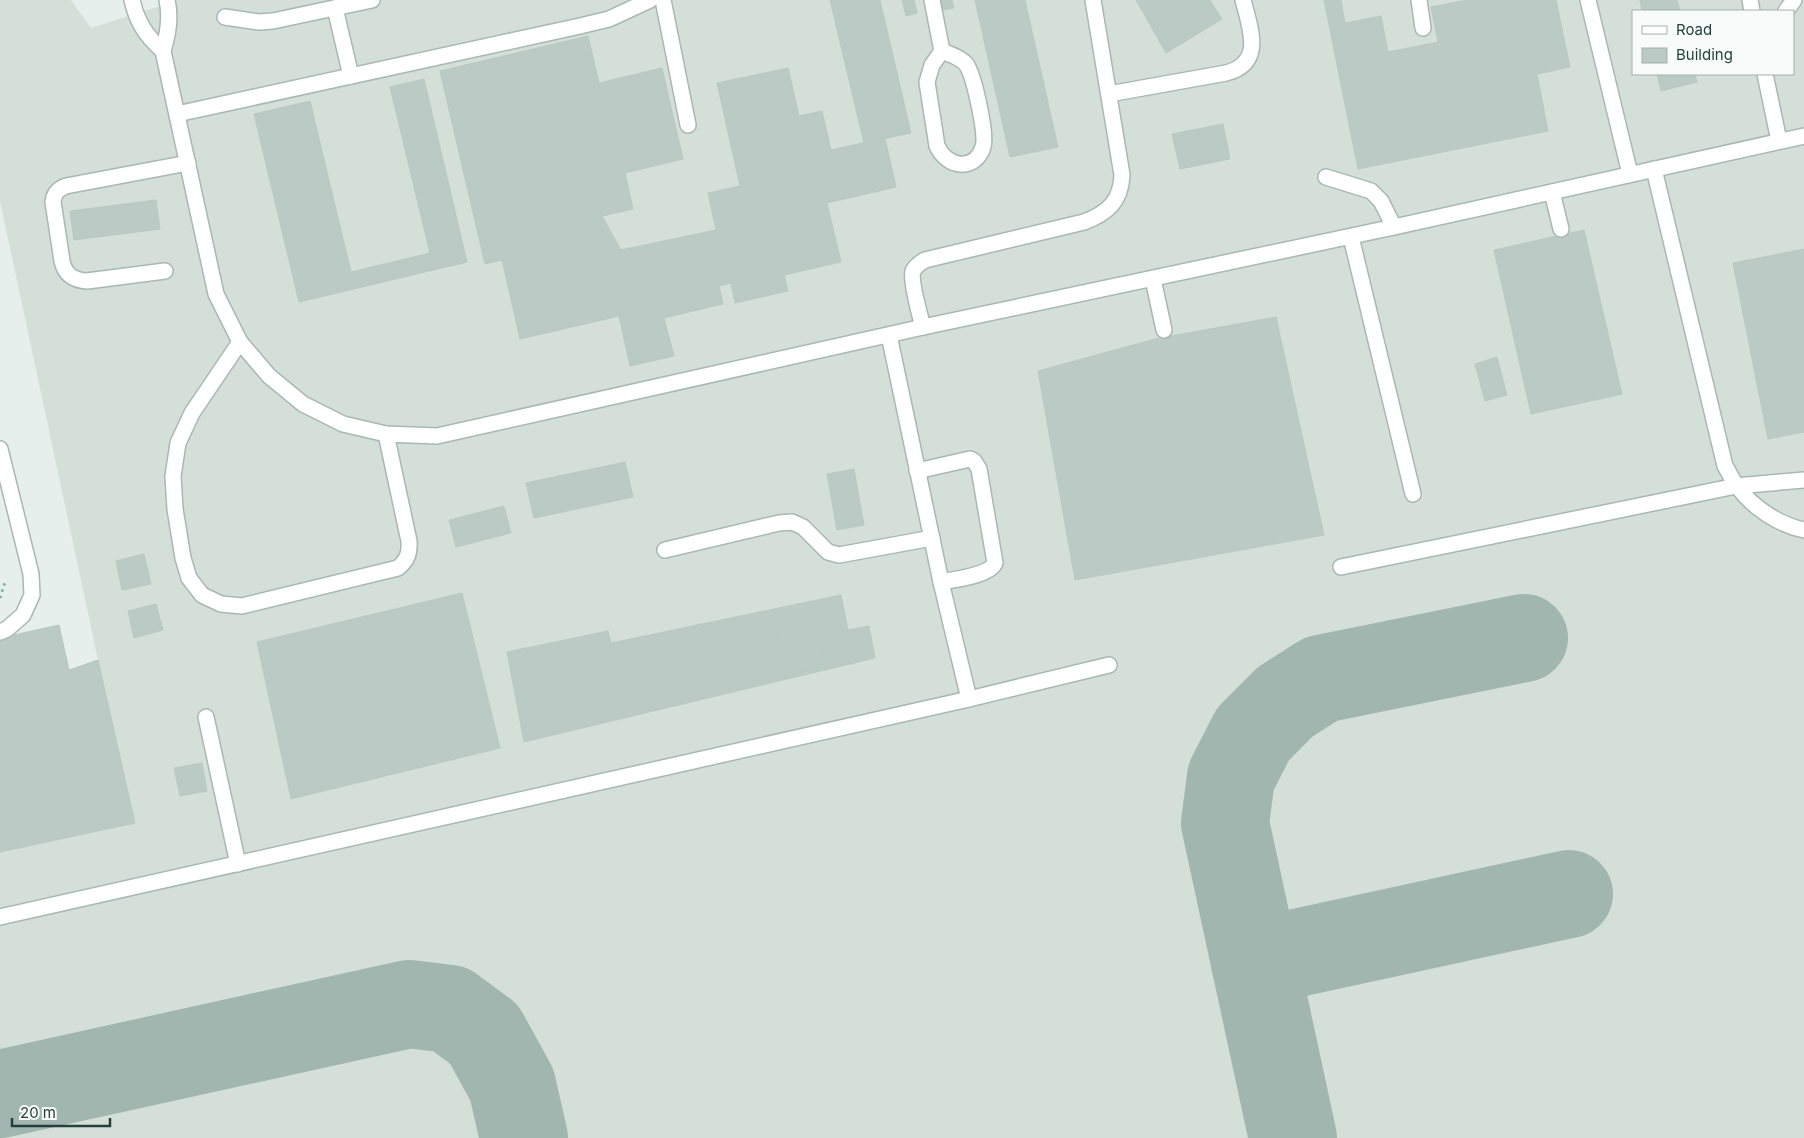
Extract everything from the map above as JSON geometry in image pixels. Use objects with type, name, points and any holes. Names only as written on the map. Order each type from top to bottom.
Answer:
[{"type":"street","points":[[132,0],[135,14],[142,28],[163,51]]},
{"type":"street","points":[[167,0],[170,20],[168,36],[163,51],[216,294],[240,342],[268,376],[303,404],[343,424],[386,434],[437,436],[889,335],[1351,237],[1804,136]]},
{"type":"street","points":[[225,17],[259,22],[273,21],[372,0]]},
{"type":"street","points":[[177,114],[580,26],[609,19],[635,4],[650,0]]},
{"type":"street","points":[[663,0],[688,125]]},
{"type":"street","points":[[932,0],[942,51],[932,65],[927,82],[937,146],[941,154],[948,160],[956,164],[965,163],[974,160],[984,145],[975,84],[972,74],[961,59],[942,51]]},
{"type":"street","points":[[923,328],[913,280],[913,272],[918,264],[925,260],[1084,222],[1097,217],[1116,200],[1121,188],[1122,175],[1093,0]]},
{"type":"street","points":[[1109,94],[1226,73],[1244,65],[1250,57],[1252,38],[1243,0]]},
{"type":"street","points":[[1419,0],[1422,28]]},
{"type":"street","points":[[1588,0],[1630,174]]},
{"type":"street","points":[[335,8],[351,76]]},
{"type":"street","points":[[1765,75],[1779,141]]},
{"type":"street","points":[[165,271],[87,281],[78,280],[70,276],[64,269],[62,261],[53,202],[54,194],[66,186],[188,163]]},
{"type":"street","points":[[1654,169],[1725,466],[1736,486],[1754,505],[1776,519],[1804,530]]},
{"type":"street","points":[[1326,177],[1371,191],[1382,201],[1394,227]]},
{"type":"street","points":[[1552,192],[1561,229]]},
{"type":"street","points":[[1351,237],[1412,494]]},
{"type":"street","points":[[1153,278],[1164,330]]},
{"type":"street","points":[[889,335],[941,582],[969,699]]},
{"type":"street","points":[[240,342],[192,413],[178,444],[173,476],[175,509],[183,558],[189,578],[202,595],[221,604],[242,606],[398,568],[410,552],[386,434]]},
{"type":"street","points":[[0,449],[6,507],[31,574],[32,595],[23,615],[7,630],[0,632]]},
{"type":"street","points":[[917,471],[970,459],[974,460],[979,469],[995,563],[993,568],[985,572],[941,582]]},
{"type":"street","points":[[1341,567],[1736,486],[1804,480]]},
{"type":"street","points":[[665,550],[779,522],[792,522],[803,527],[828,552],[839,555],[932,538]]},
{"type":"street","points":[[0,917],[969,699],[1109,665]]},
{"type":"street","points":[[206,717],[238,864]]},
{"type":"path","points":[[0,598],[6,576]]},
{"type":"shaded area","points":[[0,0],[71,0],[91,28],[179,0],[1804,0],[1804,1138],[0,1138],[0,638],[59,625],[69,670],[98,660],[0,201]]},
{"type":"building","points":[[830,0],[880,0],[911,133],[864,143]]},
{"type":"building","points":[[902,0],[914,0],[917,13],[906,16]]},
{"type":"building","points":[[941,0],[952,0],[954,8],[943,10]]},
{"type":"building","points":[[975,0],[1025,0],[1058,147],[1010,157]]},
{"type":"building","points":[[1136,0],[1210,0],[1222,19],[1166,53]]},
{"type":"building","points":[[1324,0],[1341,0],[1345,23],[1381,16],[1388,52],[1438,42],[1431,7],[1467,0],[1556,0],[1570,67],[1537,74],[1548,131],[1358,169]]},
{"type":"building","points":[[1640,0],[1677,0],[1680,10],[1642,10]]},
{"type":"building","points":[[588,36],[599,83],[662,68],[683,159],[625,173],[633,209],[602,216],[621,250],[716,230],[708,193],[740,186],[717,83],[788,68],[799,116],[822,111],[831,150],[885,138],[896,187],[827,203],[841,262],[784,275],[788,291],[735,303],[731,283],[719,286],[723,304],[664,318],[674,356],[630,366],[619,316],[520,339],[502,260],[485,264],[440,71]]},
{"type":"building","points":[[1657,75],[1695,75],[1697,82],[1661,91]]},
{"type":"building","points":[[424,79],[467,262],[299,302],[254,114],[310,101],[351,272],[430,253],[390,87]]},
{"type":"building","points":[[1223,124],[1230,159],[1180,169],[1172,134]]},
{"type":"building","points":[[156,200],[160,229],[74,240],[70,211]]},
{"type":"building","points":[[1584,230],[1622,394],[1531,414],[1494,250]]},
{"type":"building","points":[[1804,249],[1804,432],[1768,439],[1733,263]]},
{"type":"building","points":[[1276,317],[1324,535],[1075,580],[1038,371],[1155,339]]},
{"type":"building","points":[[1497,357],[1507,395],[1485,401],[1475,364]]},
{"type":"building","points":[[625,462],[633,497],[534,518],[526,483]]},
{"type":"building","points":[[854,469],[864,525],[837,530],[827,474]]},
{"type":"building","points":[[504,506],[511,533],[456,547],[449,520]]},
{"type":"building","points":[[144,554],[151,584],[122,590],[116,561]]},
{"type":"building","points":[[462,593],[500,748],[291,799],[257,642]]},
{"type":"building","points":[[841,595],[848,630],[869,626],[875,658],[524,742],[507,652],[608,631],[611,643]]},
{"type":"building","points":[[156,604],[163,630],[134,638],[128,611]]},
{"type":"building","points":[[809,621],[826,642],[816,669],[791,674],[771,654],[782,627]]},
{"type":"building","points":[[59,625],[69,670],[98,660],[135,823],[0,852],[0,638]]},
{"type":"building","points":[[202,763],[207,791],[180,796],[174,768]]},
{"type":"taxiway","points":[[1293,1138],[1225,823],[1231,777],[1253,734],[1285,702],[1321,679],[1524,638]]},
{"type":"taxiway","points":[[1255,962],[1569,894]]},
{"type":"taxiway","points":[[0,1094],[409,1004],[450,1009],[484,1034],[512,1085],[524,1138]]}]
